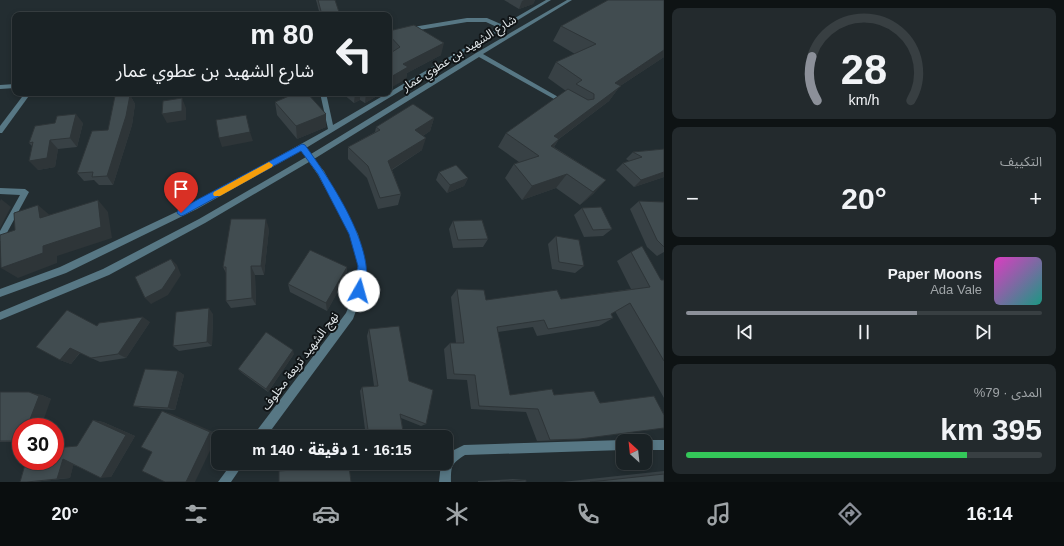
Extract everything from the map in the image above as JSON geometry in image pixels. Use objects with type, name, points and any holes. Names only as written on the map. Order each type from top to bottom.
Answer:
[{"type":"street","name":"شارع الشهيد بن عطوي عمار","points":[[392,93],[549,0]]},
{"type":"street","name":"شارع الشهيد بن عطوي عمار","points":[[0,316],[106,272],[202,221],[310,158],[478,54],[570,0]]},
{"type":"street","points":[[392,32],[467,20],[487,20],[502,27]]},
{"type":"street","points":[[478,54],[573,108]]},
{"type":"street","points":[[0,87],[12,86]]},
{"type":"street","points":[[0,131],[26,96]]},
{"type":"street","points":[[324,96],[331,129]]},
{"type":"street","name":"شارع الشهيد بن عطوي عمار","points":[[0,293],[63,270],[194,207],[302,147],[386,96]]},
{"type":"street","name":"نهج الشهيد تريعة مخلوف","points":[[264,430],[350,316],[359,291],[362,266],[354,234],[331,191],[302,147]]},
{"type":"street","points":[[0,191],[25,192],[0,238]]},
{"type":"street","points":[[445,482],[446,465],[452,457],[464,450],[616,445]]},
{"type":"street","points":[[652,445],[664,445]]},
{"type":"street","points":[[224,482],[233,470]]},
{"type":"building","points":[[318,0],[335,0],[339,12],[321,12]]},
{"type":"building","points":[[608,0],[664,0],[664,50],[615,83],[621,86],[554,136],[559,139],[551,146],[606,180],[593,192],[567,174],[532,186],[514,164],[539,156],[506,133],[568,89],[588,100],[594,99],[594,94],[576,84],[582,80],[556,62],[596,44],[561,26]]},
{"type":"building","points":[[414,25],[444,43],[403,64],[408,67],[392,76],[392,52],[400,47],[392,38],[392,30]]},
{"type":"building","points":[[115,96],[130,96],[126,116],[107,176],[92,177],[93,172],[77,173],[92,131],[108,130]]},
{"type":"building","points":[[289,96],[310,96],[326,114],[296,126],[275,102]]},
{"type":"building","points":[[182,98],[182,111],[162,114],[163,101]]},
{"type":"building","points":[[413,104],[434,118],[415,130],[426,138],[388,161],[401,194],[380,198],[368,166],[348,147],[380,130],[376,127]]},
{"type":"building","points":[[76,114],[70,138],[50,140],[47,158],[29,161],[33,142],[29,143],[35,126],[55,123],[57,116]]},
{"type":"building","points":[[246,115],[250,132],[219,138],[216,120]]},
{"type":"building","points":[[664,149],[664,172],[641,180],[623,163],[642,157],[633,152]]},
{"type":"building","points":[[456,165],[468,178],[450,185],[439,172]]},
{"type":"building","points":[[98,200],[101,227],[43,246],[43,253],[1,268],[0,235],[15,230],[14,213],[38,205],[40,218]]},
{"type":"building","points":[[639,201],[664,202],[664,247],[657,240]]},
{"type":"building","points":[[601,207],[612,229],[593,230],[582,208]]},
{"type":"building","points":[[231,219],[266,219],[261,266],[251,266],[252,298],[226,301],[226,267],[223,267]]},
{"type":"building","points":[[482,220],[488,239],[458,240],[453,221]]},
{"type":"building","points":[[556,236],[579,240],[584,266],[559,262]]},
{"type":"building","points":[[642,246],[661,280],[664,280],[664,361],[630,303],[611,314],[613,318],[548,329],[544,320],[497,327],[510,395],[552,389],[554,395],[594,391],[600,403],[654,396],[664,415],[664,428],[580,439],[550,440],[538,409],[479,406],[475,375],[454,374],[450,343],[464,343],[457,289],[484,290],[486,300],[557,290],[561,299],[650,287],[631,252]]},
{"type":"building","points":[[310,250],[347,267],[326,303],[288,284]]},
{"type":"building","points":[[171,259],[176,268],[162,289],[145,298],[135,277]]},
{"type":"building","points":[[209,308],[207,342],[173,346],[176,312]]},
{"type":"building","points":[[67,310],[97,326],[99,323],[143,317],[118,354],[91,358],[70,348],[60,360],[36,347]]},
{"type":"building","points":[[399,326],[409,381],[433,390],[426,424],[400,414],[403,430],[368,430],[362,387],[378,386],[369,329]]},
{"type":"building","points":[[266,332],[293,350],[266,389],[238,369]]},
{"type":"building","points":[[145,369],[178,371],[168,408],[133,406]]},
{"type":"building","points":[[0,392],[29,392],[39,396],[30,418],[12,418],[12,441],[0,441]]},
{"type":"building","points":[[162,411],[210,432],[186,482],[165,482],[142,471],[152,452],[141,447]]},
{"type":"building","points":[[93,420],[126,435],[101,478],[64,460],[64,447],[77,446]]},
{"type":"building","points":[[23,470],[60,470],[57,479],[20,482]]},
{"type":"building","points":[[350,470],[351,482],[279,482],[279,471]]},
{"type":"building","points":[[664,474],[664,482],[590,482]]},
{"type":"building","points":[[526,480],[526,482],[500,482]]},
{"type":"slow traffic","points":[[217,194],[269,165]]},
{"type":"route","points":[[181,213],[302,147],[321,172],[354,234],[362,266],[359,291]]}]
